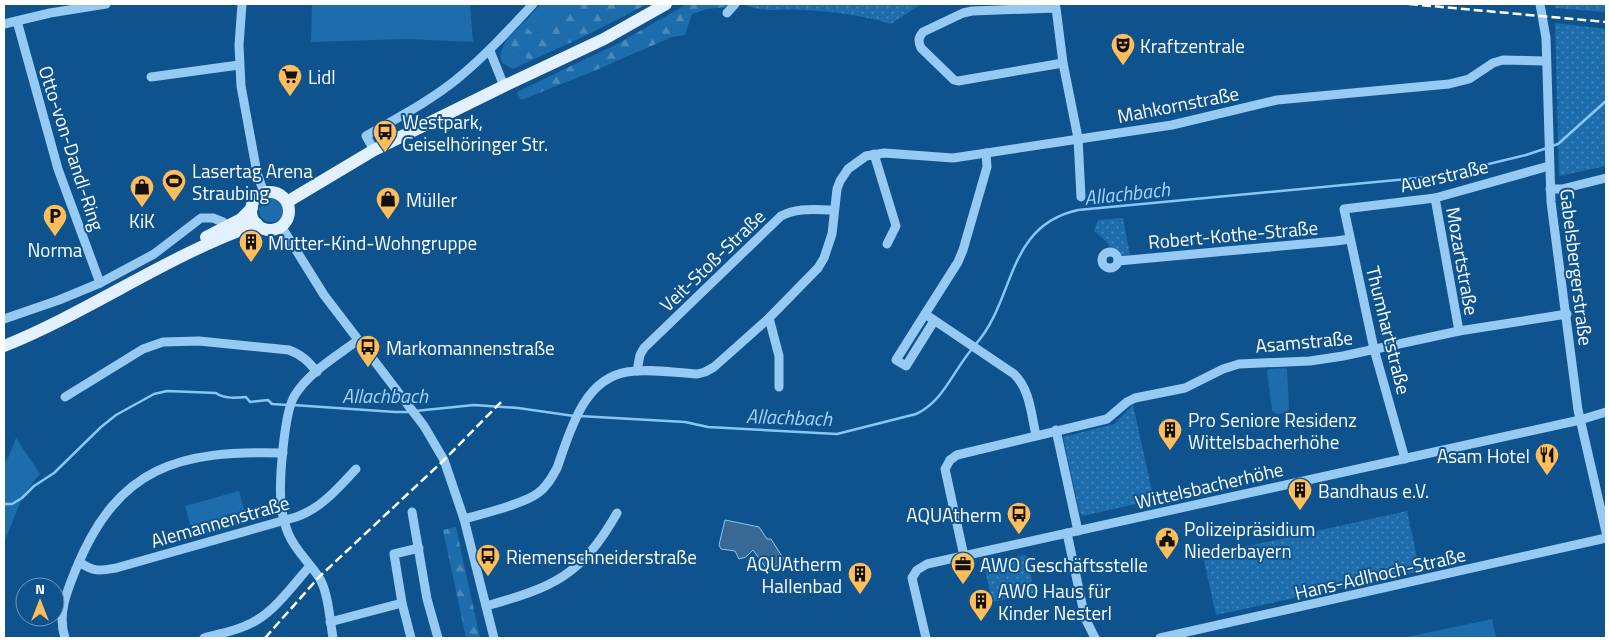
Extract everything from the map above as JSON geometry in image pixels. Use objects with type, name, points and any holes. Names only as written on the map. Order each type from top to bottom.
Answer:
[{"type":"main road","points":[[287,202],[374,150],[604,39],[666,4]]},
{"type":"main road","points":[[4,346],[86,308],[164,264],[198,241],[246,215],[257,198],[264,193],[277,193],[287,202],[288,218],[281,226],[266,229],[257,224],[252,214],[252,208]]},
{"type":"main road","points":[[164,264],[257,224]]},
{"type":"street","points":[[4,24],[50,13],[106,4]]},
{"type":"street","points":[[242,4],[239,64],[241,86],[257,173],[264,193]]},
{"type":"street","points":[[374,150],[366,136],[456,80],[490,51],[534,4]]},
{"type":"street","points":[[727,13],[735,4]]},
{"type":"street","name":"Gabelsbergerstraße","points":[[1540,4],[1546,38],[1550,189],[1580,420],[1606,532]]},
{"type":"street","points":[[1063,63],[958,81],[954,80],[921,48],[918,41],[923,32],[963,13],[972,11],[1056,8],[1063,63],[1078,138],[1081,197]]},
{"type":"street","name":"Otto-von-Dandl-Ring","points":[[17,21],[58,169],[100,283]]},
{"type":"street","points":[[490,51],[504,86]]},
{"type":"street","name":"Mahkornstraße","points":[[986,153],[1172,125],[1277,100],[1449,84],[1469,78],[1493,63],[1503,60],[1546,61]]},
{"type":"street","points":[[151,77],[239,64]]},
{"type":"street","points":[[464,519],[532,497],[539,492],[557,468],[580,409],[592,392],[603,382],[617,375],[636,371],[697,374],[714,367],[769,318],[811,276],[824,258],[832,234],[837,189],[844,174],[858,161],[874,154],[894,153],[953,158],[986,153],[987,167],[958,262],[896,360],[906,366],[934,321]]},
{"type":"street","points":[[874,154],[896,226],[887,244]]},
{"type":"street","name":"Auerstraße","points":[[1344,209],[1435,198],[1549,164]]},
{"type":"street","points":[[1550,189],[1606,178]]},
{"type":"street","name":"Mozartstraße","points":[[1435,198],[1459,331]]},
{"type":"street","name":"Veit-Stoß-Straße","points":[[636,371],[644,348],[781,216],[800,209],[834,210]]},
{"type":"street","name":"Thumhartstraße","points":[[1344,209],[1374,350],[1405,459]]},
{"type":"street","points":[[4,319],[59,300],[100,283],[154,254],[201,218],[213,218],[223,222],[226,226]]},
{"type":"street","points":[[281,226],[324,295],[424,426],[448,469],[464,519],[494,638]]},
{"type":"street","name":"Robert-Kothe-Straße","points":[[1118,261],[1336,242],[1350,238]]},
{"type":"street","points":[[925,314],[1020,379],[1025,387],[1036,435]]},
{"type":"street","name":"Asamstraße","points":[[964,556],[945,475],[946,464],[957,454],[1106,418],[1135,398],[1185,388],[1223,369],[1239,364],[1310,361],[1343,356],[1459,331],[1567,314]]},
{"type":"street","points":[[769,318],[778,356],[779,387]]},
{"type":"street","points":[[65,397],[143,349],[176,340],[289,350],[300,354],[317,372]]},
{"type":"street","points":[[333,638],[326,598],[319,576],[294,546],[284,521],[280,491],[283,453],[289,413],[294,396],[317,372],[358,340]]},
{"type":"street","points":[[908,341],[918,347]]},
{"type":"street","name":"Wittelsbacherhöhe","points":[[926,638],[912,585],[913,575],[927,564],[1580,420],[1606,412]]},
{"type":"street","points":[[1056,430],[1078,531]]},
{"type":"street","points":[[64,638],[62,628],[64,603],[79,562],[93,533],[109,510],[136,484],[169,465],[197,457],[283,453]]},
{"type":"street","name":"Alemannenstraße","points":[[79,562],[91,570],[100,571],[306,514],[316,508],[356,469]]},
{"type":"street","points":[[412,512],[427,599],[438,638]]},
{"type":"street","points":[[486,606],[533,592],[553,583],[569,572],[585,560],[617,513]]},
{"type":"street","points":[[1067,533],[1085,618],[1095,638]]},
{"type":"street","name":"Hans-Adlhoch-Straße","points":[[1160,638],[1606,538]]},
{"type":"street","points":[[411,638],[402,603],[394,554],[419,548]]},
{"type":"street","points":[[204,638],[245,626],[258,619],[275,604],[310,566]]},
{"type":"street","points":[[330,622],[402,603]]},
{"type":"green space","points":[[312,4],[470,4],[473,42],[406,39],[311,42]]},
{"type":"green space","points":[[541,4],[579,4],[583,7],[534,35],[523,23]]},
{"type":"green space","points":[[579,4],[647,4],[587,35],[530,61],[505,42],[523,23],[534,35],[582,7]]},
{"type":"green space","points":[[687,4],[729,4],[726,7],[707,9],[692,14],[685,35],[672,37],[521,100],[517,92],[619,43]]},
{"type":"green space","points":[[744,4],[921,4],[891,24],[846,14],[764,10]]},
{"type":"green space","points":[[1555,4],[1606,4],[1606,12],[1555,8]]},
{"type":"green space","points":[[1555,23],[1606,29],[1606,166],[1559,176]]},
{"type":"green space","points":[[505,42],[530,61],[513,69],[502,63],[500,56]]},
{"type":"green space","points":[[271,198],[276,199],[282,205],[282,215],[276,221],[271,222],[266,221],[260,215],[259,210],[260,205],[266,199]]},
{"type":"green space","points":[[1123,218],[1130,255],[1123,256],[1118,250],[1110,247],[1094,231],[1098,220]]},
{"type":"green space","points":[[1286,368],[1289,409],[1286,413],[1276,414],[1272,410],[1267,371],[1269,369]]},
{"type":"green space","points":[[1133,405],[1154,500],[1082,516],[1079,510],[1063,437],[1114,424]]},
{"type":"green space","points":[[16,438],[40,474],[22,498],[4,543],[4,464]]},
{"type":"green space","points":[[239,491],[248,523],[194,538],[185,506]]},
{"type":"green space","points":[[1407,511],[1420,571],[1216,615],[1203,556]]},
{"type":"green space","points":[[456,527],[480,638],[466,638],[443,530]]},
{"type":"green space","points":[[1026,555],[1035,593],[992,602],[984,564]]},
{"type":"green space","points":[[1492,619],[1496,638],[1402,638]]},
{"type":"shaded area","points":[[725,520],[759,527],[767,539],[771,539],[785,561],[768,571],[753,550],[746,557],[739,559],[735,551],[721,549],[719,545]]},
{"type":"waterway","name":"Allachbach","points":[[1552,146],[1558,144],[1606,101]]},
{"type":"waterway","name":"Allachbach","points":[[975,345],[988,327],[1024,248],[1037,232],[1054,219],[1078,210],[1439,176],[1526,155],[1547,148]]},
{"type":"waterway","name":"Allachbach","points":[[579,416],[685,422],[708,427],[837,434],[916,414],[925,409],[941,394],[972,349]]},
{"type":"waterway","name":"Allachbach","points":[[4,504],[12,504],[22,498],[34,486],[54,473],[116,415],[154,394],[167,391],[216,393],[226,397],[246,397],[250,402],[268,400],[272,404],[288,405]]},
{"type":"waterway","name":"Allachbach","points":[[293,405],[410,412]]},
{"type":"waterway","name":"Allachbach","points":[[415,411],[474,405],[518,408],[574,416]]},
{"type":"railway","points":[[1409,4],[1606,22]]},
{"type":"railway","points":[[265,638],[319,577],[444,460],[503,400]]},
{"type":"place","name":"Kraftzentrale","points":[[1123,66]]},
{"type":"place","name":"Lidl","points":[[290,97]]},
{"type":"place","name":"Westpark, Geiselhöringer Str.","points":[[385,153]]},
{"type":"place","name":"Lasertag Arena Straubing","points":[[174,202]]},
{"type":"place","name":"KiK","points":[[142,208]]},
{"type":"place","name":"Müller","points":[[388,220]]},
{"type":"place","name":"Norma","points":[[55,237]]},
{"type":"place","name":"Mutter-Kind-Wohngruppe","points":[[251,263]]},
{"type":"place","name":"Markomannenstraße","points":[[368,368]]},
{"type":"place","name":"Pro Seniore Residenz Wittelsbacherhöhe","points":[[1170,451]]},
{"type":"place","name":"Asam Hotel","points":[[1547,476]]},
{"type":"place","name":"Bandhaus e.V.","points":[[1300,511]]},
{"type":"place","name":"AQUAtherm","points":[[1019,535]]},
{"type":"place","name":"Polizeipräsidium Niederbayern","points":[[1167,560]]},
{"type":"place","name":"Riemenschneiderstraße","points":[[488,577]]},
{"type":"place","name":"AWO Geschäftsstelle","points":[[963,585]]},
{"type":"place","name":"AQUAtherm Hallenbad","points":[[860,595]]},
{"type":"place","name":"AWO Haus für Kinder Nesterl","points":[[981,622]]}]
